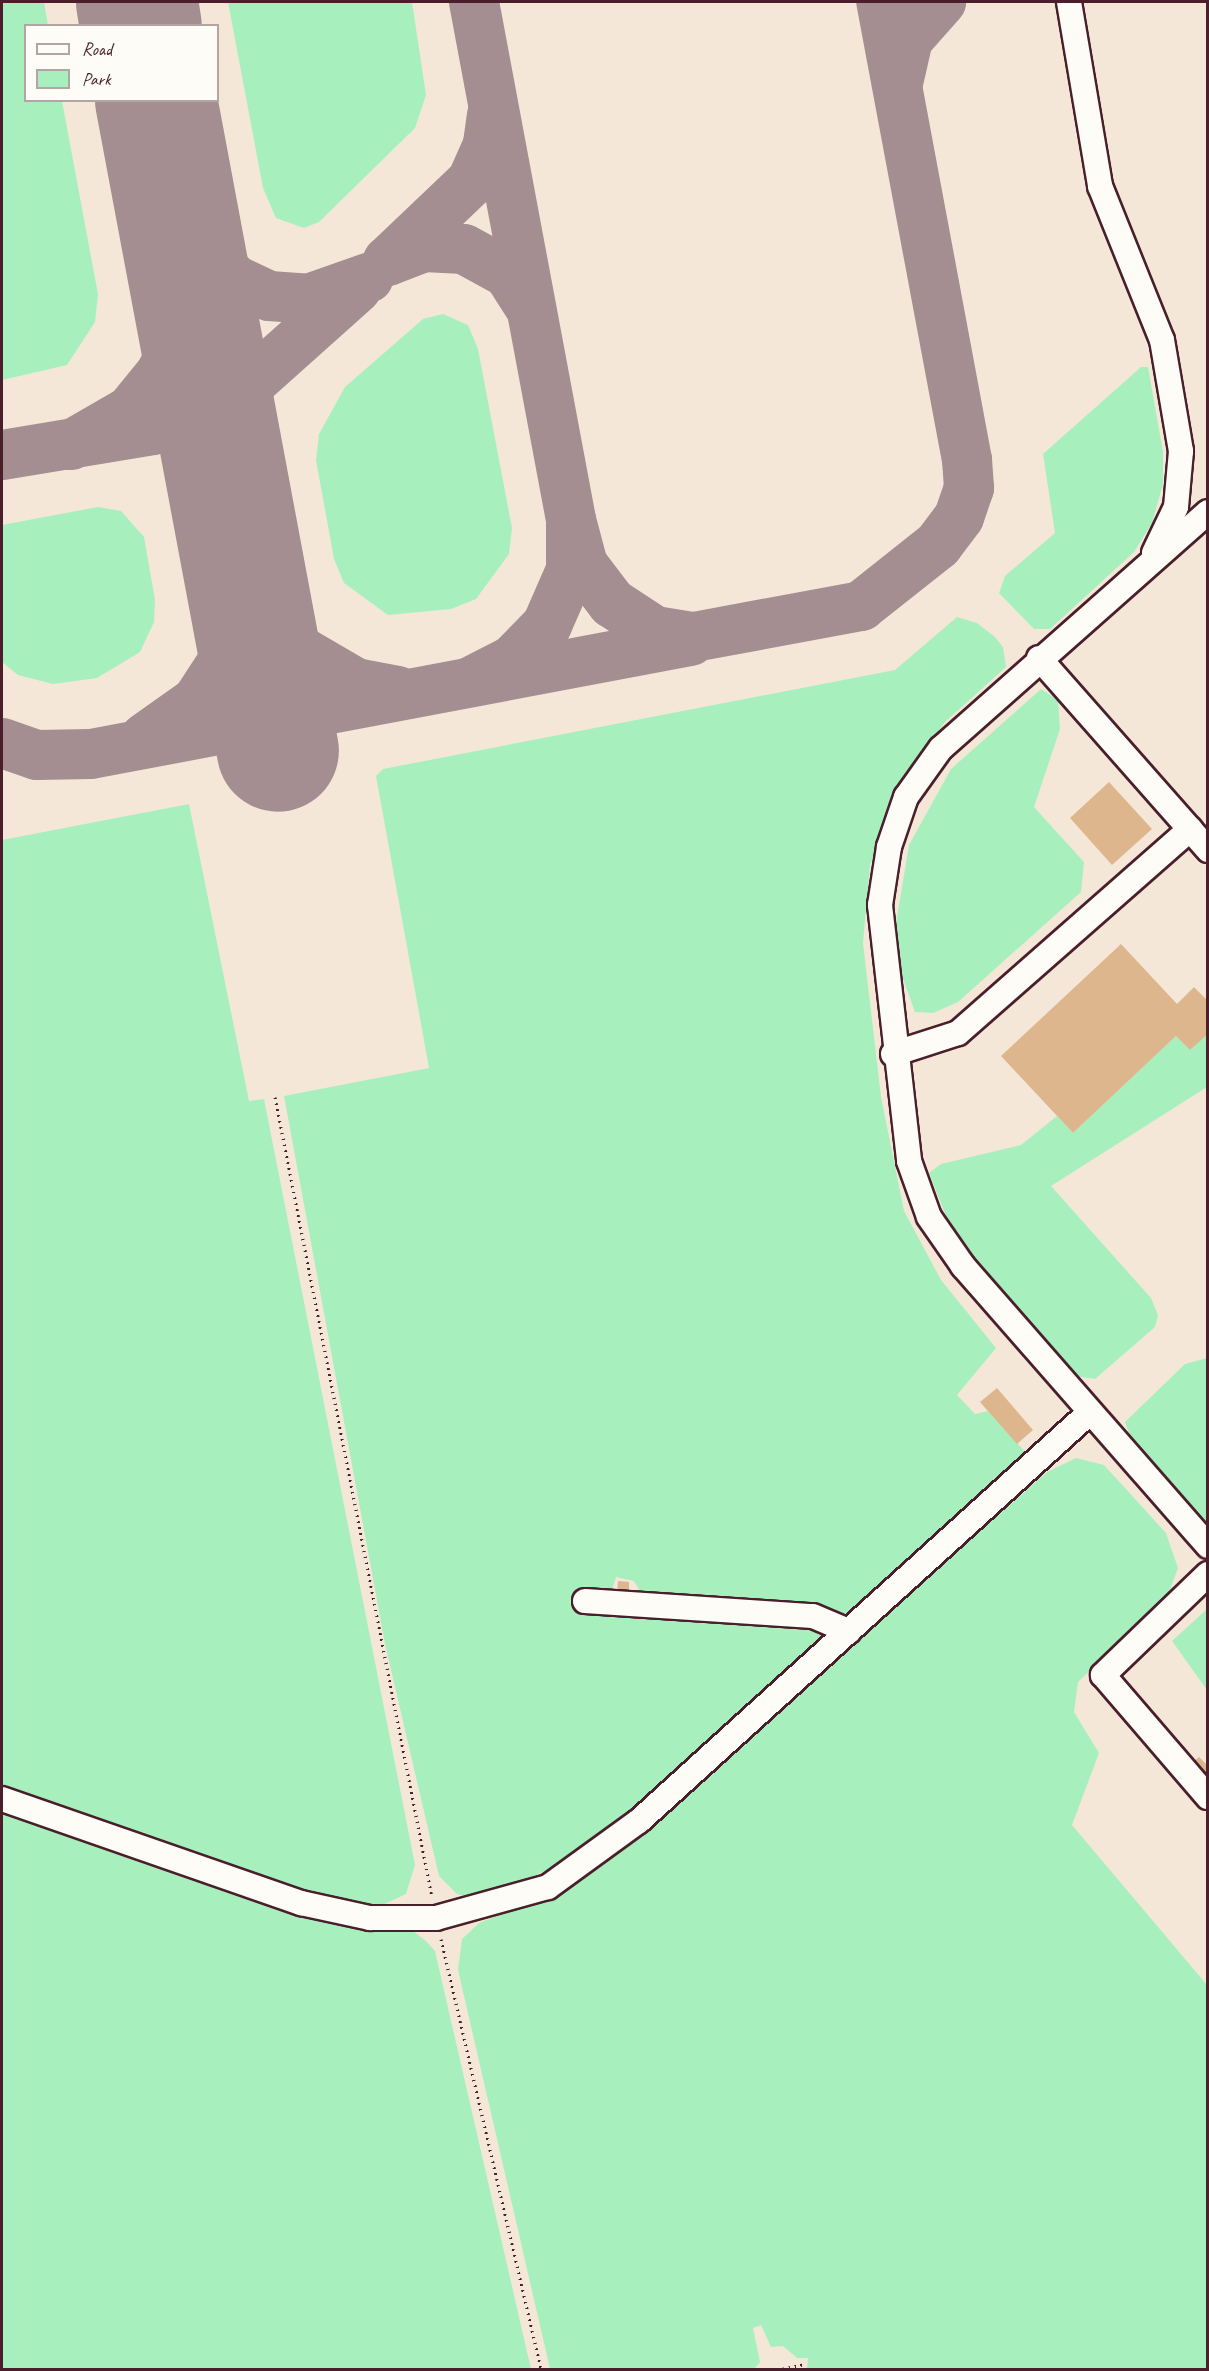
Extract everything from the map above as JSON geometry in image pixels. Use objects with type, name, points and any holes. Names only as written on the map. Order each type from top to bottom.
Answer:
[{"type":"lane","points":[[1069,2],[1100,186],[1162,340],[1181,451],[1176,507],[1144,567]]},
{"type":"lane","points":[[1208,512],[1039,658],[941,748],[906,797],[890,847],[880,905],[894,1054],[909,1161],[929,1217],[963,1266],[1208,1545]]},
{"type":"lane","points":[[1039,658],[1208,850]]},
{"type":"lane","points":[[894,1054],[958,1033],[1190,829]]},
{"type":"lane","points":[[2,1799],[301,1903],[370,1918],[436,1918],[549,1887],[593,1859],[1090,1412]]},
{"type":"lane","points":[[1208,1574],[1103,1675],[1208,1797]]},
{"type":"lane","points":[[585,1601],[813,1616],[849,1631]]},
{"type":"path","points":[[275,1097],[436,1918],[541,2370]]},
{"type":"path","points":[[777,2370],[805,2364]]},
{"type":"shaded area","points":[[2,2],[1207,2],[1207,2369],[76,2369],[2,2288]]},
{"type":"green space","points":[[2,2],[44,2],[48,24],[24,24],[24,102],[62,102],[98,294],[95,322],[67,365],[2,380]]},
{"type":"green space","points":[[228,2],[412,2],[426,95],[415,128],[319,222],[304,228],[276,218],[263,188]]},
{"type":"green space","points":[[443,314],[468,325],[478,349],[512,528],[509,554],[476,599],[451,609],[388,615],[344,583],[334,559],[316,460],[319,434],[345,387],[423,319]]},
{"type":"green space","points":[[1141,367],[1148,367],[1163,452],[1163,484],[1152,523],[1134,552],[1050,629],[1034,629],[999,593],[1005,576],[1055,533],[1043,454]]},
{"type":"green space","points":[[98,507],[121,511],[144,537],[155,600],[154,622],[140,652],[97,678],[53,684],[18,675],[2,662],[2,525]]},
{"type":"green space","points":[[957,617],[977,623],[995,637],[1003,647],[1006,667],[945,722],[901,783],[870,865],[863,943],[881,1097],[904,1211],[941,1280],[996,1348],[957,1395],[975,1414],[988,1411],[1029,1456],[856,1614],[644,1598],[634,1581],[616,1577],[611,1593],[576,1597],[577,1605],[813,1621],[830,1634],[585,1852],[500,1892],[477,1899],[457,1894],[439,1876],[385,1644],[284,1096],[429,1068],[376,776],[383,769],[895,670]]},
{"type":"green space","points":[[1041,689],[1058,700],[1060,729],[1034,807],[1084,862],[1081,892],[958,1002],[933,1013],[915,1012],[898,965],[895,929],[909,845],[951,769]]},
{"type":"green space","points":[[189,804],[249,1101],[264,1099],[415,1865],[406,1894],[376,1908],[305,1893],[2,1788],[2,840]]},
{"type":"green space","points":[[1207,1034],[1207,1087],[1051,1186],[1151,1298],[1158,1315],[1155,1327],[1095,1379],[1075,1376],[956,1241],[929,1173],[941,1164],[1021,1145],[1057,1116],[1073,1133],[1176,1036],[1190,1050]]},
{"type":"green space","points":[[1207,1358],[1207,1527],[1133,1444],[1125,1422],[1185,1364]]},
{"type":"green space","points":[[1076,1458],[1104,1465],[1166,1533],[1178,1568],[1168,1595],[1078,1682],[1074,1712],[1099,1753],[1072,1825],[1207,1985],[1207,2369],[807,2369],[808,2358],[797,2358],[783,2346],[771,2347],[761,2325],[753,2328],[760,2362],[755,2368],[550,2369],[458,1970],[462,1939],[479,1923],[570,1887],[607,1862],[1047,1472]]},
{"type":"green space","points":[[1207,1609],[1207,1690],[1172,1641]]},
{"type":"green space","points":[[2,1812],[282,1907],[413,1931],[426,1941],[435,1951],[531,2369],[2,2370]]},
{"type":"building","points":[[1109,782],[1152,829],[1112,865],[1070,818]]},
{"type":"building","points":[[1121,944],[1177,1004],[1194,987],[1208,1001],[1208,1034],[1190,1050],[1176,1036],[1073,1133],[1001,1056]]},
{"type":"building","points":[[997,1388],[1033,1430],[1017,1444],[980,1402]]},
{"type":"building","points":[[618,1581],[629,1582],[629,1593],[617,1592]]},
{"type":"building","points":[[1199,1757],[1208,1766],[1205,1776],[1193,1762]]},
{"type":"taxiway","points":[[474,2],[571,520]]},
{"type":"taxiway","points":[[472,681],[513,660],[547,625],[571,570],[571,520],[583,565],[612,603],[655,631],[694,637],[861,606],[938,545],[959,517],[969,488],[967,460],[881,2]]},
{"type":"taxiway","points":[[898,83],[908,39],[941,2]]},
{"type":"taxiway","points":[[492,115],[488,145],[472,181],[388,261],[424,247],[464,249],[508,273],[531,309]]},
{"type":"taxiway","points":[[71,445],[130,411],[161,373],[175,344],[183,285],[168,166],[193,238],[235,280],[269,296],[308,299],[368,278]]},
{"type":"taxiway","points":[[2,455],[153,430],[192,418],[254,380],[357,288]]},
{"type":"taxiway","points":[[145,738],[197,701],[225,658],[242,610],[239,540],[268,611],[296,648],[356,683],[398,691]]},
{"type":"taxiway","points":[[2,743],[37,755],[91,754],[690,641]]},
{"type":"runway","points":[[137,2],[141,24]]},
{"type":"runway","points":[[156,102],[278,751]]}]
